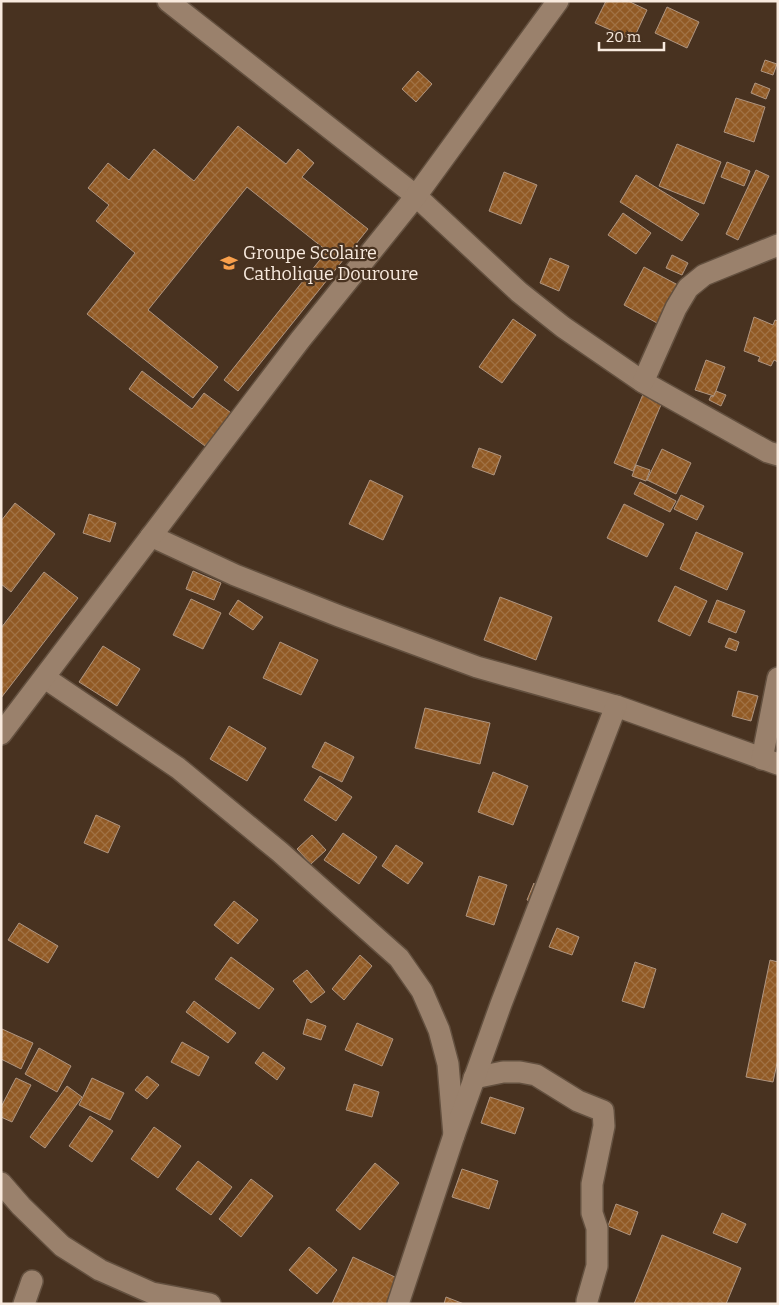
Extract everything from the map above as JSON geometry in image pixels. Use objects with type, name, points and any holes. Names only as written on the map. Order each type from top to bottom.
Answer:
[{"type":"street","points":[[168,1],[416,196],[519,292],[563,327],[643,382],[775,455]]},
{"type":"street","points":[[1,734],[300,340],[416,196],[558,1]]},
{"type":"street","points":[[643,382],[676,308],[688,288],[704,275],[778,245]]},
{"type":"street","points":[[151,536],[234,574],[348,620],[477,667],[616,706],[770,761],[778,678]]},
{"type":"street","points":[[44,678],[178,768],[280,852],[400,958],[422,991],[439,1030],[448,1064],[454,1135]]},
{"type":"street","points":[[398,1304],[474,1078],[616,706]]},
{"type":"street","points":[[474,1078],[503,1072],[520,1072],[536,1075],[578,1101],[603,1111],[604,1126],[592,1184],[592,1213],[597,1228],[597,1266],[587,1304]]},
{"type":"street","points":[[1,1183],[21,1206],[62,1246],[100,1270],[152,1292],[210,1304]]},
{"type":"street","points":[[24,1304],[32,1281]]},
{"type":"building","points":[[606,1],[628,1],[647,10],[633,40],[595,23]]},
{"type":"building","points":[[667,7],[699,22],[687,48],[655,33]]},
{"type":"building","points":[[765,60],[777,64],[773,75],[761,71]]},
{"type":"building","points":[[418,71],[432,84],[416,102],[402,89]]},
{"type":"building","points":[[755,83],[770,89],[766,99],[751,93]]},
{"type":"building","points":[[736,98],[765,107],[754,142],[724,132]]},
{"type":"building","points":[[238,126],[286,164],[298,149],[314,163],[302,177],[368,229],[238,391],[224,380],[327,251],[247,187],[148,310],[218,367],[193,398],[87,314],[135,253],[96,221],[109,205],[88,188],[108,163],[129,180],[154,149],[194,181]]},
{"type":"building","points":[[677,144],[721,162],[704,204],[659,186]]},
{"type":"building","points":[[727,162],[750,171],[744,186],[721,177]]},
{"type":"building","points":[[756,170],[769,176],[738,240],[726,234]]},
{"type":"building","points":[[504,172],[537,185],[521,224],[489,211]]},
{"type":"building","points":[[636,175],[699,214],[682,241],[620,202]]},
{"type":"building","points":[[623,213],[651,233],[636,254],[608,235]]},
{"type":"building","points":[[672,255],[688,263],[682,275],[666,268]]},
{"type":"building","points":[[550,258],[569,266],[559,291],[540,283]]},
{"type":"building","points":[[644,267],[678,285],[657,323],[624,305]]},
{"type":"building","points":[[754,317],[773,325],[775,320],[778,321],[778,362],[774,360],[771,366],[758,361],[760,357],[744,351]]},
{"type":"building","points":[[513,319],[536,335],[502,383],[479,367]]},
{"type":"building","points":[[706,360],[725,367],[714,396],[695,390]]},
{"type":"building","points":[[142,371],[192,409],[204,393],[234,415],[209,449],[129,389]]},
{"type":"building","points":[[716,391],[726,395],[721,406],[709,400]]},
{"type":"building","points":[[644,392],[663,400],[633,471],[614,463]]},
{"type":"building","points":[[479,448],[501,456],[494,475],[472,467]]},
{"type":"building","points":[[662,449],[691,463],[676,494],[647,480]]},
{"type":"building","points":[[636,465],[650,470],[646,481],[632,476]]},
{"type":"building","points":[[370,480],[403,496],[383,540],[349,524]]},
{"type":"building","points":[[640,482],[676,501],[670,512],[634,494]]},
{"type":"building","points":[[681,495],[704,506],[697,520],[674,509]]},
{"type":"building","points":[[15,503],[55,534],[11,592],[1,584],[1,521]]},
{"type":"building","points":[[624,504],[664,524],[647,557],[607,538]]},
{"type":"building","points":[[89,514],[116,523],[110,542],[83,533]]},
{"type":"building","points":[[696,532],[743,553],[727,590],[680,569]]},
{"type":"building","points":[[193,571],[221,583],[214,600],[186,589]]},
{"type":"building","points":[[44,572],[78,598],[1,698],[1,628]]},
{"type":"building","points":[[675,586],[707,601],[690,636],[658,621]]},
{"type":"building","points":[[500,597],[552,617],[536,660],[484,640]]},
{"type":"building","points":[[191,599],[221,613],[203,649],[173,635]]},
{"type":"building","points":[[238,600],[263,617],[253,630],[229,614]]},
{"type":"building","points":[[717,600],[745,611],[736,633],[708,622]]},
{"type":"building","points":[[729,638],[739,642],[736,651],[725,647]]},
{"type":"building","points":[[280,642],[318,660],[301,695],[263,678]]},
{"type":"building","points":[[103,646],[140,669],[117,706],[79,682]]},
{"type":"building","points":[[738,691],[758,696],[751,721],[732,716]]},
{"type":"building","points":[[425,708],[490,723],[480,764],[415,748]]},
{"type":"building","points":[[229,726],[266,748],[247,781],[210,759]]},
{"type":"building","points":[[325,742],[354,757],[342,782],[312,767]]},
{"type":"building","points":[[493,772],[528,786],[513,825],[478,812]]},
{"type":"building","points":[[320,776],[352,797],[336,821],[304,800]]},
{"type":"building","points":[[96,815],[120,826],[108,853],[84,843]]},
{"type":"building","points":[[343,833],[377,857],[359,884],[324,860]]},
{"type":"building","points":[[312,835],[326,850],[311,864],[297,849]]},
{"type":"building","points":[[396,845],[423,863],[408,884],[382,866]]},
{"type":"building","points":[[479,876],[507,885],[494,925],[466,916]]},
{"type":"building","points":[[534,883],[537,904],[527,900]]},
{"type":"building","points":[[234,901],[258,920],[238,944],[214,925]]},
{"type":"building","points":[[19,923],[58,946],[48,963],[8,940]]},
{"type":"building","points":[[557,928],[579,937],[572,955],[549,947]]},
{"type":"building","points":[[360,955],[372,966],[344,1000],[332,989]]},
{"type":"building","points":[[231,957],[274,989],[259,1009],[215,979]]},
{"type":"building","points":[[770,960],[778,962],[778,1059],[773,1082],[746,1077]]},
{"type":"building","points":[[635,962],[656,969],[644,1008],[622,1001]]},
{"type":"building","points":[[307,970],[325,992],[311,1003],[293,981]]},
{"type":"building","points":[[194,1001],[236,1033],[228,1043],[186,1012]]},
{"type":"building","points":[[307,1019],[326,1026],[321,1040],[303,1034]]},
{"type":"building","points":[[357,1023],[393,1039],[382,1066],[345,1050]]},
{"type":"building","points":[[2,1029],[33,1043],[21,1069],[1,1059]]},
{"type":"building","points":[[182,1042],[209,1057],[199,1076],[171,1062]]},
{"type":"building","points":[[39,1048],[71,1066],[57,1092],[25,1074]]},
{"type":"building","points":[[263,1052],[285,1068],[277,1080],[255,1063]]},
{"type":"building","points":[[147,1076],[159,1085],[147,1099],[135,1090]]},
{"type":"building","points":[[16,1078],[31,1085],[12,1122],[1,1117],[1,1107]]},
{"type":"building","points":[[92,1078],[124,1093],[110,1120],[79,1105]]},
{"type":"building","points":[[354,1084],[379,1092],[372,1117],[346,1110]]},
{"type":"building","points":[[67,1086],[82,1097],[45,1148],[30,1137]]},
{"type":"building","points":[[490,1097],[524,1108],[515,1134],[481,1123]]},
{"type":"building","points":[[90,1116],[113,1131],[92,1162],[69,1146]]},
{"type":"building","points":[[154,1127],[181,1146],[158,1178],[131,1159]]},
{"type":"building","points":[[198,1161],[232,1187],[211,1215],[176,1189]]},
{"type":"building","points":[[375,1163],[399,1183],[360,1230],[336,1210]]},
{"type":"building","points":[[462,1169],[498,1181],[489,1209],[452,1197]]},
{"type":"building","points":[[251,1179],[273,1196],[241,1237],[219,1219]]},
{"type":"building","points":[[616,1204],[638,1212],[630,1235],[608,1226]]},
{"type":"building","points":[[722,1213],[746,1224],[737,1243],[713,1233]]},
{"type":"building","points":[[662,1235],[741,1268],[726,1304],[634,1304]]},
{"type":"building","points":[[309,1247],[337,1270],[317,1294],[289,1270]]},
{"type":"building","points":[[353,1257],[399,1279],[388,1304],[332,1304]]},
{"type":"building","points":[[446,1297],[464,1304],[444,1304]]},
{"type":"place","name":"Groupe Scolaire Catholique Douroure","points":[[229,263]]}]
